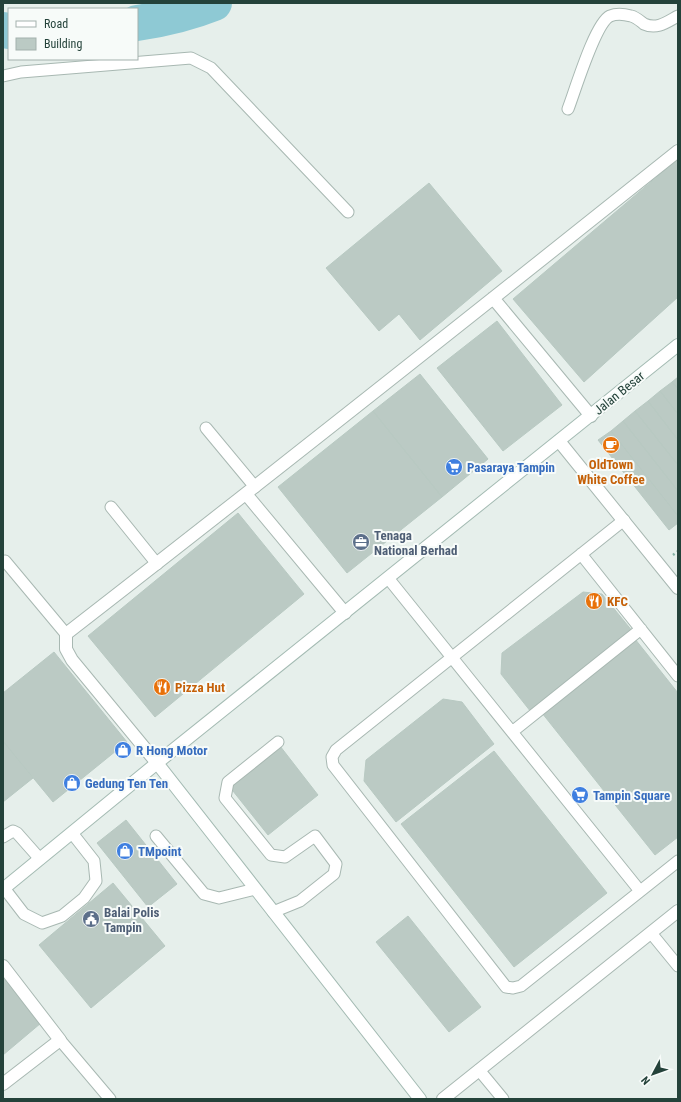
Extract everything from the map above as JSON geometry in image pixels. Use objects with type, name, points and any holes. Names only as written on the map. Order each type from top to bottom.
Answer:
[{"type":"street","points":[[420,1099],[157,763],[72,660],[66,649],[66,634],[251,491],[309,442],[678,151]]},
{"type":"street","points":[[493,298],[590,416]]},
{"type":"street","name":"Jalan Besar","points":[[4,889],[157,763],[678,345]]},
{"type":"street","points":[[559,441],[678,588]]},
{"type":"street","points":[[251,491],[345,613]]},
{"type":"street","points":[[443,1099],[678,911]]},
{"type":"street","points":[[3,966],[60,1040],[3,1084]]},
{"type":"lane","points":[[568,109],[596,35],[603,22],[610,16],[620,14],[634,16],[644,24],[660,26],[678,16]]},
{"type":"lane","points":[[3,76],[21,72],[191,58],[212,68],[348,212]]},
{"type":"lane","points":[[206,428],[251,491]]},
{"type":"lane","points":[[111,507],[157,564]]},
{"type":"lane","points":[[624,520],[336,750],[332,757],[333,765],[506,986],[513,988],[521,986],[678,861]]},
{"type":"lane","points":[[582,554],[678,676]]},
{"type":"lane","points":[[5,561],[66,634]]},
{"type":"lane","points":[[388,578],[640,891]]},
{"type":"lane","points":[[512,732],[641,629]]},
{"type":"lane","points":[[273,912],[300,902],[334,874],[336,864],[315,836],[285,858],[271,855],[225,798],[228,782],[278,742]]},
{"type":"lane","points":[[3,837],[13,831],[17,833],[40,859]]},
{"type":"lane","points":[[4,889],[24,914],[42,923],[62,916],[84,898],[96,881],[94,861],[72,833]]},
{"type":"lane","points":[[156,836],[204,894],[219,898],[255,889]]},
{"type":"lane","points":[[651,932],[678,966]]},
{"type":"lane","points":[[60,1040],[110,1099]]},
{"type":"lane","points":[[479,1070],[503,1099]]},
{"type":"building","points":[[678,159],[678,297],[584,382],[513,299]]},
{"type":"building","points":[[429,183],[502,271],[420,340],[399,314],[379,331],[326,268]]},
{"type":"building","points":[[497,321],[562,405],[503,451],[437,368]]},
{"type":"building","points":[[420,374],[488,459],[442,497],[373,411]]},
{"type":"building","points":[[678,377],[678,389],[672,382]]},
{"type":"building","points":[[672,382],[678,389],[678,414],[660,391]]},
{"type":"building","points":[[660,391],[678,414],[678,440],[648,401]]},
{"type":"building","points":[[648,401],[678,440],[678,465],[635,411]]},
{"type":"building","points":[[373,411],[442,497],[347,573],[278,487]]},
{"type":"building","points":[[635,411],[678,465],[678,491],[623,421]]},
{"type":"building","points":[[623,421],[678,491],[678,516],[611,431]]},
{"type":"building","points":[[611,431],[678,516],[678,523],[669,530],[598,440]]},
{"type":"building","points":[[238,513],[304,594],[155,717],[88,636]]},
{"type":"building","points":[[583,592],[602,594],[633,632],[531,712],[501,674],[502,653]]},
{"type":"building","points":[[635,639],[678,693],[678,837],[655,855],[542,713]]},
{"type":"building","points":[[54,652],[127,742],[53,802],[3,741],[3,693]]},
{"type":"building","points":[[443,699],[462,702],[494,744],[396,822],[364,781],[366,760]]},
{"type":"building","points":[[3,741],[33,778],[3,802]]},
{"type":"building","points":[[280,746],[318,795],[268,835],[229,786]]},
{"type":"building","points":[[494,751],[607,893],[514,967],[401,824]]},
{"type":"building","points":[[126,820],[177,884],[148,907],[97,843]]},
{"type":"building","points":[[113,883],[165,946],[91,1008],[39,945]]},
{"type":"building","points":[[408,916],[481,1007],[449,1032],[376,942]]},
{"type":"building","points":[[3,977],[41,1023],[3,1055]]},
{"type":"waterway","points":[[138,23],[157,20],[195,10],[214,3]]},
{"type":"waterway","points":[[3,30],[8,31]]},
{"type":"place","name":"OldTown White Coffee","points":[[611,445]]},
{"type":"place","name":"Pasaraya Tampin","points":[[454,467]]},
{"type":"place","name":"Tenaga National Berhad","points":[[361,542]]},
{"type":"place","name":"KFC","points":[[594,601]]},
{"type":"place","name":"Pizza Hut","points":[[162,687]]},
{"type":"place","name":"R Hong Motor","points":[[123,750]]},
{"type":"place","name":"Gedung Ten Ten","points":[[72,783]]},
{"type":"place","name":"Tampin Square","points":[[580,795]]},
{"type":"place","name":"TMpoint","points":[[125,851]]},
{"type":"place","name":"Balai Polis Tampin","points":[[91,919]]}]
